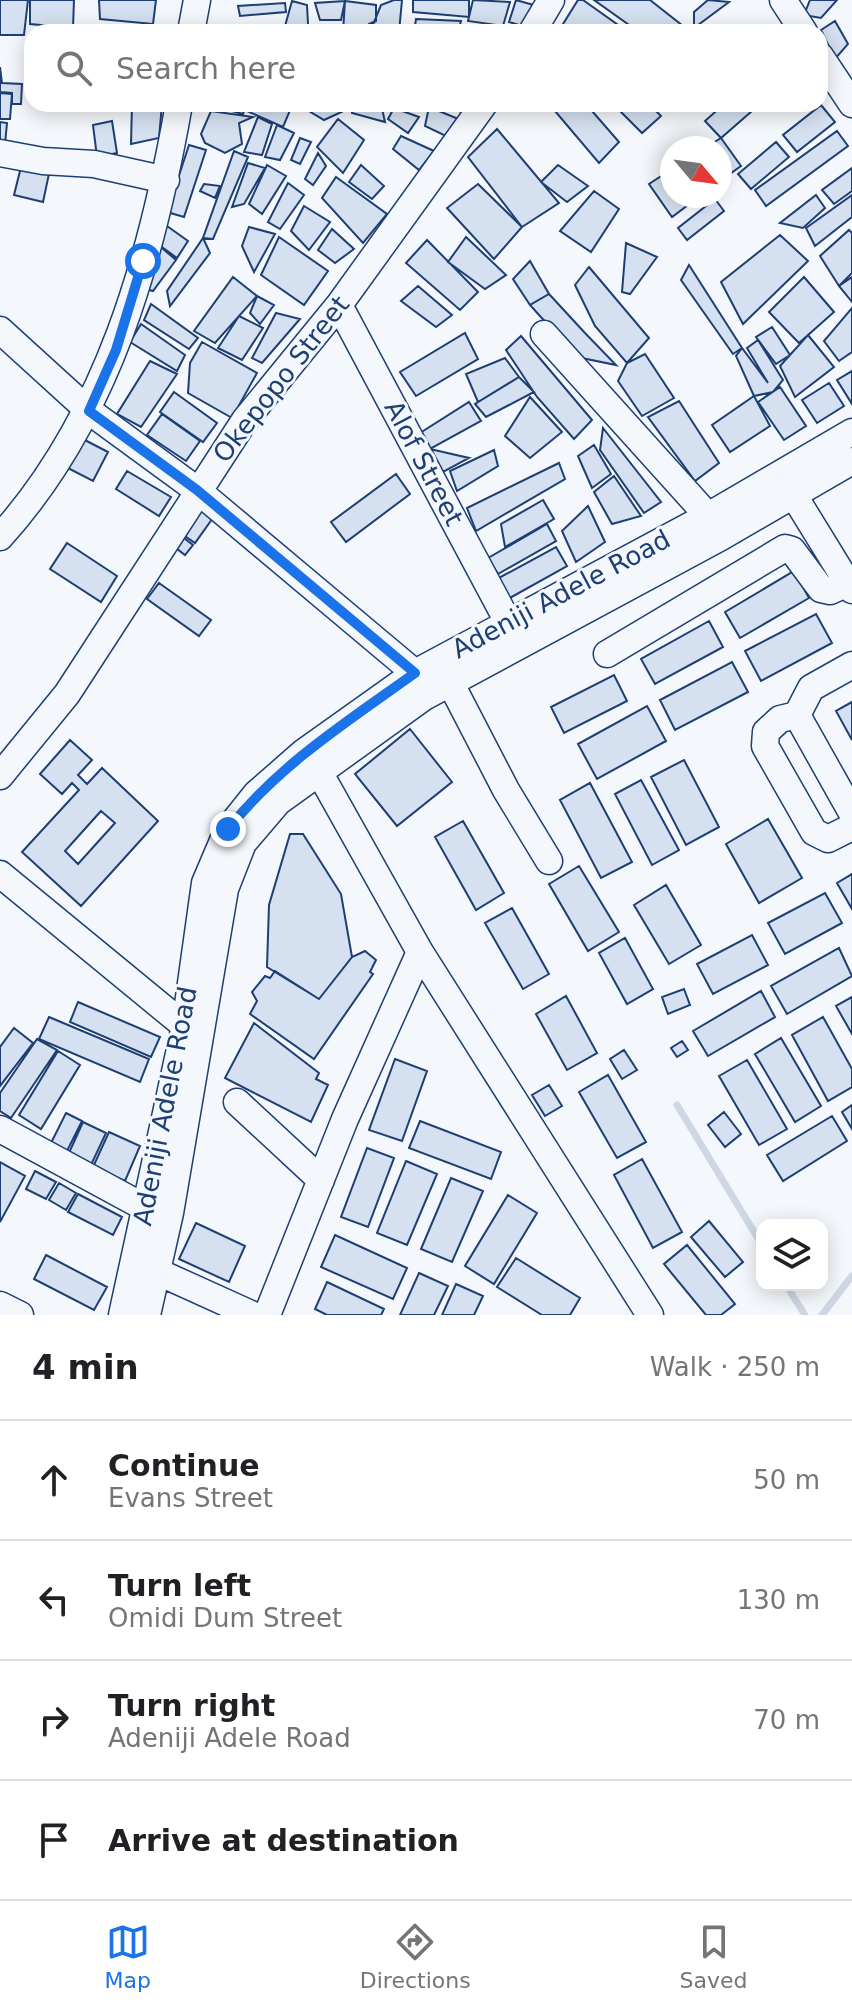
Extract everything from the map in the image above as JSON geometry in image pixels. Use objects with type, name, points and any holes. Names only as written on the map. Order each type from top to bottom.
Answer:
[{"type":"street","points":[[192,24],[197,0]]},
{"type":"street","points":[[537,24],[551,0]]},
{"type":"street","points":[[783,0],[799,24]]},
{"type":"street","points":[[828,68],[852,104]]},
{"type":"street","points":[[0,537],[17,518],[89,411],[116,350],[166,180],[178,112]]},
{"type":"street","name":"Okepopo Street","points":[[0,776],[67,694],[245,420],[339,305],[478,112]]},
{"type":"street","points":[[0,153],[43,161],[94,164],[166,180]]},
{"type":"street","name":"Alof Street","points":[[339,305],[508,622]]},
{"type":"street","points":[[0,330],[89,411],[197,490],[415,673]]},
{"type":"street","points":[[544,334],[708,516]]},
{"type":"street","name":"Adeniji Adele Road","points":[[147,1315],[158,1272],[203,1033],[225,889],[243,843],[278,802],[318,770],[450,682],[787,484],[852,432]]},
{"type":"street","name":"Adeniji Adele Road","points":[[122,1315],[185,1026],[205,883],[228,829],[256,794],[304,752],[415,673],[708,516],[852,461]]},
{"type":"street","points":[[607,654],[785,548],[792,550],[821,589],[830,591],[850,587],[787,484]]},
{"type":"street","points":[[852,665],[811,688],[797,715],[780,719],[766,732],[765,746],[814,832],[828,839],[852,827]]},
{"type":"street","points":[[450,682],[506,790],[549,861]]},
{"type":"street","points":[[797,715],[852,813]]},
{"type":"street","points":[[318,770],[420,952],[650,1315]]},
{"type":"street","points":[[0,874],[185,1026]]},
{"type":"street","points":[[267,1315],[321,1180],[420,952]]},
{"type":"street","points":[[237,1102],[321,1180]]},
{"type":"street","points":[[0,1129],[144,1207]]},
{"type":"street","points":[[158,1272],[253,1315]]},
{"type":"street","points":[[0,1305],[20,1315]]},
{"type":"building","points":[[0,0],[28,0],[24,35],[0,35]]},
{"type":"building","points":[[30,0],[74,0],[73,24],[30,24]]},
{"type":"building","points":[[99,0],[156,0],[153,24],[100,19]]},
{"type":"building","points":[[402,0],[400,24],[373,24],[381,5]]},
{"type":"building","points":[[413,0],[469,0],[469,17],[413,12]]},
{"type":"building","points":[[473,0],[510,2],[504,24],[468,21]]},
{"type":"building","points":[[516,0],[537,6],[530,24],[509,22]]},
{"type":"building","points":[[578,0],[583,0],[617,24],[563,24]]},
{"type":"building","points":[[594,0],[650,0],[680,24],[628,24]]},
{"type":"building","points":[[708,0],[729,2],[699,24],[694,24],[694,12]]},
{"type":"building","points":[[810,0],[837,0],[821,18],[804,15]]},
{"type":"building","points":[[292,1],[307,5],[308,24],[286,24]]},
{"type":"building","points":[[345,1],[376,5],[376,21],[344,24]]},
{"type":"building","points":[[345,1],[341,20],[320,20],[315,3]]},
{"type":"building","points":[[285,3],[286,12],[240,16],[238,6]]},
{"type":"building","points":[[416,19],[461,21],[460,24],[415,24]]},
{"type":"building","points":[[835,21],[848,44],[835,59],[828,44],[828,26]]},
{"type":"building","points":[[0,67],[2,83],[22,84],[21,104],[12,104],[12,93],[0,92]]},
{"type":"building","points":[[0,93],[12,94],[10,119],[0,119]]},
{"type":"building","points":[[132,112],[161,112],[159,138],[131,144]]},
{"type":"building","points":[[211,112],[253,117],[239,123],[242,144],[225,153],[205,143],[201,134]]},
{"type":"building","points":[[249,112],[289,112],[283,127]]},
{"type":"building","points":[[311,112],[341,112],[324,120]]},
{"type":"building","points":[[383,112],[385,122],[352,113]]},
{"type":"building","points":[[392,112],[405,112],[419,117],[408,133],[388,119]]},
{"type":"building","points":[[428,112],[441,112],[461,120],[450,138],[425,126]]},
{"type":"building","points":[[556,112],[593,112],[619,142],[599,163]]},
{"type":"building","points":[[621,112],[657,112],[661,116],[642,133]]},
{"type":"building","points":[[715,112],[751,112],[723,136],[719,136],[705,121]]},
{"type":"building","points":[[812,112],[827,112],[835,122],[797,152],[783,135]]},
{"type":"building","points":[[258,117],[272,124],[262,155],[244,152]]},
{"type":"building","points":[[338,119],[364,140],[343,173],[317,147]]},
{"type":"building","points":[[112,121],[117,153],[97,157],[93,125]]},
{"type":"building","points":[[0,122],[7,123],[5,144],[0,144]]},
{"type":"building","points":[[277,125],[294,133],[280,160],[265,157]]},
{"type":"building","points":[[497,129],[559,203],[522,227],[468,157]]},
{"type":"building","points":[[837,131],[848,146],[766,206],[755,190]]},
{"type":"building","points":[[401,136],[434,151],[419,170],[393,149]]},
{"type":"building","points":[[300,138],[311,142],[300,164],[291,160]]},
{"type":"building","points":[[776,142],[789,157],[751,189],[738,174]]},
{"type":"building","points":[[189,145],[206,150],[184,217],[167,212]]},
{"type":"building","points":[[234,151],[248,157],[213,239],[203,238]]},
{"type":"building","points":[[318,153],[326,166],[313,185],[305,179]]},
{"type":"building","points":[[732,153],[741,166],[732,172]]},
{"type":"building","points":[[22,163],[50,169],[43,202],[14,195]]},
{"type":"building","points":[[248,163],[265,168],[244,204],[232,207]]},
{"type":"building","points":[[267,165],[286,176],[262,214],[249,204]]},
{"type":"building","points":[[361,165],[384,186],[372,199],[349,182]]},
{"type":"building","points":[[558,165],[588,186],[567,202],[541,182]]},
{"type":"building","points":[[852,168],[852,191],[834,204],[822,190]]},
{"type":"building","points":[[336,177],[387,214],[363,243],[322,198]]},
{"type":"building","points":[[660,177],[660,200],[649,184]]},
{"type":"building","points":[[288,183],[304,195],[280,229],[268,222]]},
{"type":"building","points":[[204,184],[220,186],[215,198],[200,191]]},
{"type":"building","points":[[478,184],[522,227],[494,259],[447,208]]},
{"type":"building","points":[[594,191],[619,209],[591,252],[560,231]]},
{"type":"building","points":[[816,195],[825,208],[803,228],[780,223]]},
{"type":"building","points":[[852,195],[852,217],[815,246],[806,228]]},
{"type":"building","points":[[304,206],[330,222],[309,250],[291,231]]},
{"type":"building","points":[[666,208],[684,208],[672,217]]},
{"type":"building","points":[[704,208],[722,208],[724,211],[687,240],[678,228]]},
{"type":"building","points":[[167,226],[188,241],[177,258],[155,242]]},
{"type":"building","points":[[249,227],[275,234],[254,272],[242,246]]},
{"type":"building","points":[[332,229],[354,249],[335,263],[318,250]]},
{"type":"building","points":[[849,230],[852,233],[852,273],[839,286],[820,256]]},
{"type":"building","points":[[780,235],[808,261],[743,324],[721,282]]},
{"type":"building","points":[[279,237],[328,271],[304,305],[261,275]]},
{"type":"building","points":[[466,237],[506,275],[485,289],[448,262]]},
{"type":"building","points":[[203,238],[210,253],[170,306],[167,291]]},
{"type":"building","points":[[427,240],[478,292],[460,310],[406,263]]},
{"type":"building","points":[[155,242],[176,260],[153,291],[138,287]]},
{"type":"building","points":[[626,243],[657,257],[630,294],[622,292]]},
{"type":"building","points":[[530,261],[549,294],[530,305],[513,279]]},
{"type":"building","points":[[689,265],[742,348],[733,354],[681,280]]},
{"type":"building","points":[[589,267],[649,338],[627,363],[595,326],[575,285]]},
{"type":"building","points":[[233,277],[257,296],[215,343],[194,331]]},
{"type":"building","points":[[804,277],[834,312],[799,343],[769,312]]},
{"type":"building","points":[[852,277],[852,302],[839,286]]},
{"type":"building","points":[[418,286],[452,315],[436,327],[401,301]]},
{"type":"building","points":[[549,294],[616,365],[577,357],[530,305]]},
{"type":"building","points":[[257,296],[274,305],[260,324],[250,313]]},
{"type":"building","points":[[151,304],[198,338],[189,349],[144,320]]},
{"type":"building","points":[[852,308],[852,352],[839,361],[824,341]]},
{"type":"building","points":[[276,313],[300,319],[262,363],[252,358]]},
{"type":"building","points":[[239,316],[263,328],[242,360],[218,348]]},
{"type":"building","points":[[141,324],[185,355],[177,371],[130,342]]},
{"type":"building","points":[[772,327],[790,355],[776,364],[756,337]]},
{"type":"building","points":[[465,333],[478,359],[416,396],[400,372]]},
{"type":"building","points":[[808,335],[834,367],[795,397],[780,366]]},
{"type":"building","points":[[521,336],[592,420],[574,439],[537,397],[506,350]]},
{"type":"building","points":[[758,340],[783,380],[773,392],[754,396],[736,356],[742,348],[768,383],[747,348]]},
{"type":"building","points":[[202,342],[257,373],[232,418],[188,393],[190,363]]},
{"type":"building","points":[[645,354],[674,398],[642,416],[618,381],[627,363]]},
{"type":"building","points":[[505,358],[519,377],[478,402],[466,374]]},
{"type":"building","points":[[150,361],[177,374],[141,427],[117,414]]},
{"type":"building","points":[[852,371],[852,404],[837,380]]},
{"type":"building","points":[[519,377],[534,392],[486,417],[475,404]]},
{"type":"building","points":[[829,383],[844,406],[817,423],[802,400]]},
{"type":"building","points":[[780,387],[806,426],[784,440],[758,402]]},
{"type":"building","points":[[174,392],[217,423],[203,442],[160,412]]},
{"type":"building","points":[[754,396],[770,426],[730,452],[712,425]]},
{"type":"building","points":[[530,397],[562,432],[530,458],[505,436]]},
{"type":"building","points":[[679,401],[719,463],[695,481],[648,417]]},
{"type":"building","points":[[469,402],[481,421],[430,449],[420,433]]},
{"type":"building","points":[[162,414],[200,441],[186,461],[147,435]]},
{"type":"building","points":[[603,428],[661,502],[644,513],[600,450]]},
{"type":"building","points":[[79,437],[108,452],[93,481],[64,466]]},
{"type":"building","points":[[594,445],[611,474],[592,488],[578,456]]},
{"type":"building","points":[[430,449],[469,458],[443,472]]},
{"type":"building","points":[[494,450],[498,466],[457,491],[450,471]]},
{"type":"building","points":[[559,463],[565,479],[476,531],[467,508]]},
{"type":"building","points":[[127,471],[171,497],[159,516],[116,489]]},
{"type":"building","points":[[396,474],[410,494],[346,542],[331,522]]},
{"type":"building","points":[[614,476],[641,516],[612,524],[594,492]]},
{"type":"building","points":[[543,500],[554,519],[505,547],[501,524]]},
{"type":"building","points":[[199,503],[215,515],[195,543],[179,532]]},
{"type":"building","points":[[588,506],[605,542],[576,562],[562,531]]},
{"type":"building","points":[[547,524],[556,541],[498,574],[488,558]]},
{"type":"building","points":[[176,532],[193,545],[185,555],[168,542]]},
{"type":"building","points":[[67,543],[117,576],[101,602],[50,569]]},
{"type":"building","points":[[556,547],[567,566],[508,599],[497,579]]},
{"type":"building","points":[[794,571],[809,598],[740,638],[725,612]]},
{"type":"building","points":[[159,583],[211,620],[199,636],[147,599]]},
{"type":"building","points":[[816,614],[832,643],[761,681],[745,651]]},
{"type":"building","points":[[709,621],[723,647],[655,684],[641,659]]},
{"type":"building","points":[[732,662],[748,692],[675,730],[660,700]]},
{"type":"building","points":[[614,675],[627,701],[564,733],[551,707]]},
{"type":"building","points":[[852,702],[852,740],[836,711]]},
{"type":"building","points":[[647,706],[666,741],[597,779],[578,744]]},
{"type":"building","points":[[410,729],[452,782],[397,826],[355,774]]},
{"type":"building","points":[[70,740],[92,760],[78,775],[87,784],[102,768],[158,821],[81,906],[22,852],[79,790],[72,783],[62,794],[40,774]],"holes":[[[101,811],[115,823],[78,864],[65,851]]]},
{"type":"building","points":[[684,760],[719,827],[686,845],[651,777]]},
{"type":"building","points":[[641,780],[679,850],[652,865],[615,794]]},
{"type":"building","points":[[590,783],[632,862],[601,878],[560,800]]},
{"type":"building","points":[[768,819],[802,878],[759,903],[726,844]]},
{"type":"building","points":[[463,821],[504,893],[476,910],[435,837]]},
{"type":"building","points":[[290,834],[303,834],[341,894],[352,957],[319,999],[267,967],[269,905]]},
{"type":"building","points":[[579,866],[619,932],[588,951],[549,884]]},
{"type":"building","points":[[852,874],[852,909],[837,883]]},
{"type":"building","points":[[666,885],[701,945],[669,964],[634,905]]},
{"type":"building","points":[[825,893],[842,923],[785,954],[768,923]]},
{"type":"building","points":[[512,908],[549,974],[523,989],[485,923]]},
{"type":"building","points":[[752,935],[768,965],[713,994],[697,964]]},
{"type":"building","points":[[625,938],[653,989],[627,1004],[599,953]]},
{"type":"building","points":[[839,948],[852,976],[787,1014],[771,986]]},
{"type":"building","points":[[365,951],[376,960],[370,972],[373,974],[314,1059],[250,1014],[257,1001],[252,992],[265,976],[270,978],[275,971],[319,999],[352,957]]},
{"type":"building","points":[[684,989],[690,1005],[668,1014],[662,997]]},
{"type":"building","points":[[761,991],[775,1017],[708,1056],[693,1031]]},
{"type":"building","points":[[566,996],[597,1053],[567,1070],[536,1014]]},
{"type":"building","points":[[852,997],[852,1034],[836,1006]]},
{"type":"building","points":[[78,1002],[160,1037],[151,1057],[70,1022]]},
{"type":"building","points":[[49,1017],[149,1059],[140,1082],[39,1039]]},
{"type":"building","points":[[823,1017],[852,1069],[852,1087],[828,1101],[792,1035]]},
{"type":"building","points":[[254,1023],[319,1073],[316,1079],[328,1085],[311,1122],[225,1078]]},
{"type":"building","points":[[14,1028],[33,1043],[0,1086],[0,1047]]},
{"type":"building","points":[[781,1038],[821,1106],[795,1122],[755,1054]]},
{"type":"building","points":[[37,1039],[57,1050],[11,1118],[0,1111],[0,1093]]},
{"type":"building","points":[[682,1041],[688,1050],[677,1057],[671,1048]]},
{"type":"building","points":[[624,1050],[637,1070],[622,1079],[610,1059]]},
{"type":"building","points":[[58,1051],[80,1065],[41,1129],[19,1115]]},
{"type":"building","points":[[395,1059],[427,1071],[402,1141],[369,1130]]},
{"type":"building","points":[[747,1060],[787,1129],[759,1145],[719,1076]]},
{"type":"building","points":[[608,1075],[646,1142],[617,1158],[579,1092]]},
{"type":"building","points":[[549,1085],[562,1106],[545,1116],[532,1095]]},
{"type":"building","points":[[852,1105],[852,1129],[842,1112]]},
{"type":"building","points":[[724,1112],[741,1134],[725,1147],[708,1125]]},
{"type":"building","points":[[66,1113],[82,1121],[66,1153],[50,1145]]},
{"type":"building","points":[[832,1116],[847,1141],[783,1181],[767,1155]]},
{"type":"building","points":[[420,1121],[501,1152],[491,1179],[409,1148]]},
{"type":"building","points":[[83,1122],[106,1133],[91,1165],[68,1155]]},
{"type":"building","points":[[109,1132],[140,1146],[125,1181],[93,1167]]},
{"type":"building","points":[[367,1148],[394,1158],[368,1227],[341,1217]]},
{"type":"building","points":[[642,1159],[682,1232],[653,1248],[614,1175]]},
{"type":"building","points":[[406,1161],[437,1174],[407,1245],[377,1233]]},
{"type":"building","points":[[0,1162],[25,1176],[0,1222]]},
{"type":"building","points":[[35,1171],[56,1182],[46,1199],[26,1189]]},
{"type":"building","points":[[451,1178],[483,1191],[452,1262],[421,1249]]},
{"type":"building","points":[[59,1183],[76,1193],[66,1210],[49,1200]]},
{"type":"building","points":[[78,1194],[122,1217],[113,1235],[68,1212]]},
{"type":"building","points":[[508,1195],[537,1213],[494,1284],[465,1266]]},
{"type":"building","points":[[709,1221],[743,1262],[725,1277],[691,1237]]},
{"type":"building","points":[[196,1223],[245,1246],[229,1282],[179,1259]]},
{"type":"building","points":[[335,1235],[407,1268],[393,1299],[321,1267]]},
{"type":"building","points":[[687,1245],[735,1304],[721,1315],[706,1315],[664,1264]]},
{"type":"building","points":[[46,1255],[107,1287],[94,1310],[34,1279]]},
{"type":"building","points":[[516,1258],[580,1298],[570,1315],[542,1315],[497,1287]]},
{"type":"building","points":[[419,1273],[448,1286],[434,1315],[400,1315]]},
{"type":"building","points":[[327,1282],[384,1309],[381,1315],[327,1315],[315,1309]]},
{"type":"building","points":[[456,1284],[483,1296],[474,1315],[442,1315]]},
{"type":"waterway","points":[[677,1105],[756,1235]]},
{"type":"waterway","points":[[822,1315],[852,1276]]},
{"type":"waterway","points":[[790,1291],[805,1315]]},
{"type":"route","points":[[143,261],[116,350],[89,411],[197,490],[415,673],[304,752],[256,794],[228,829]]}]
